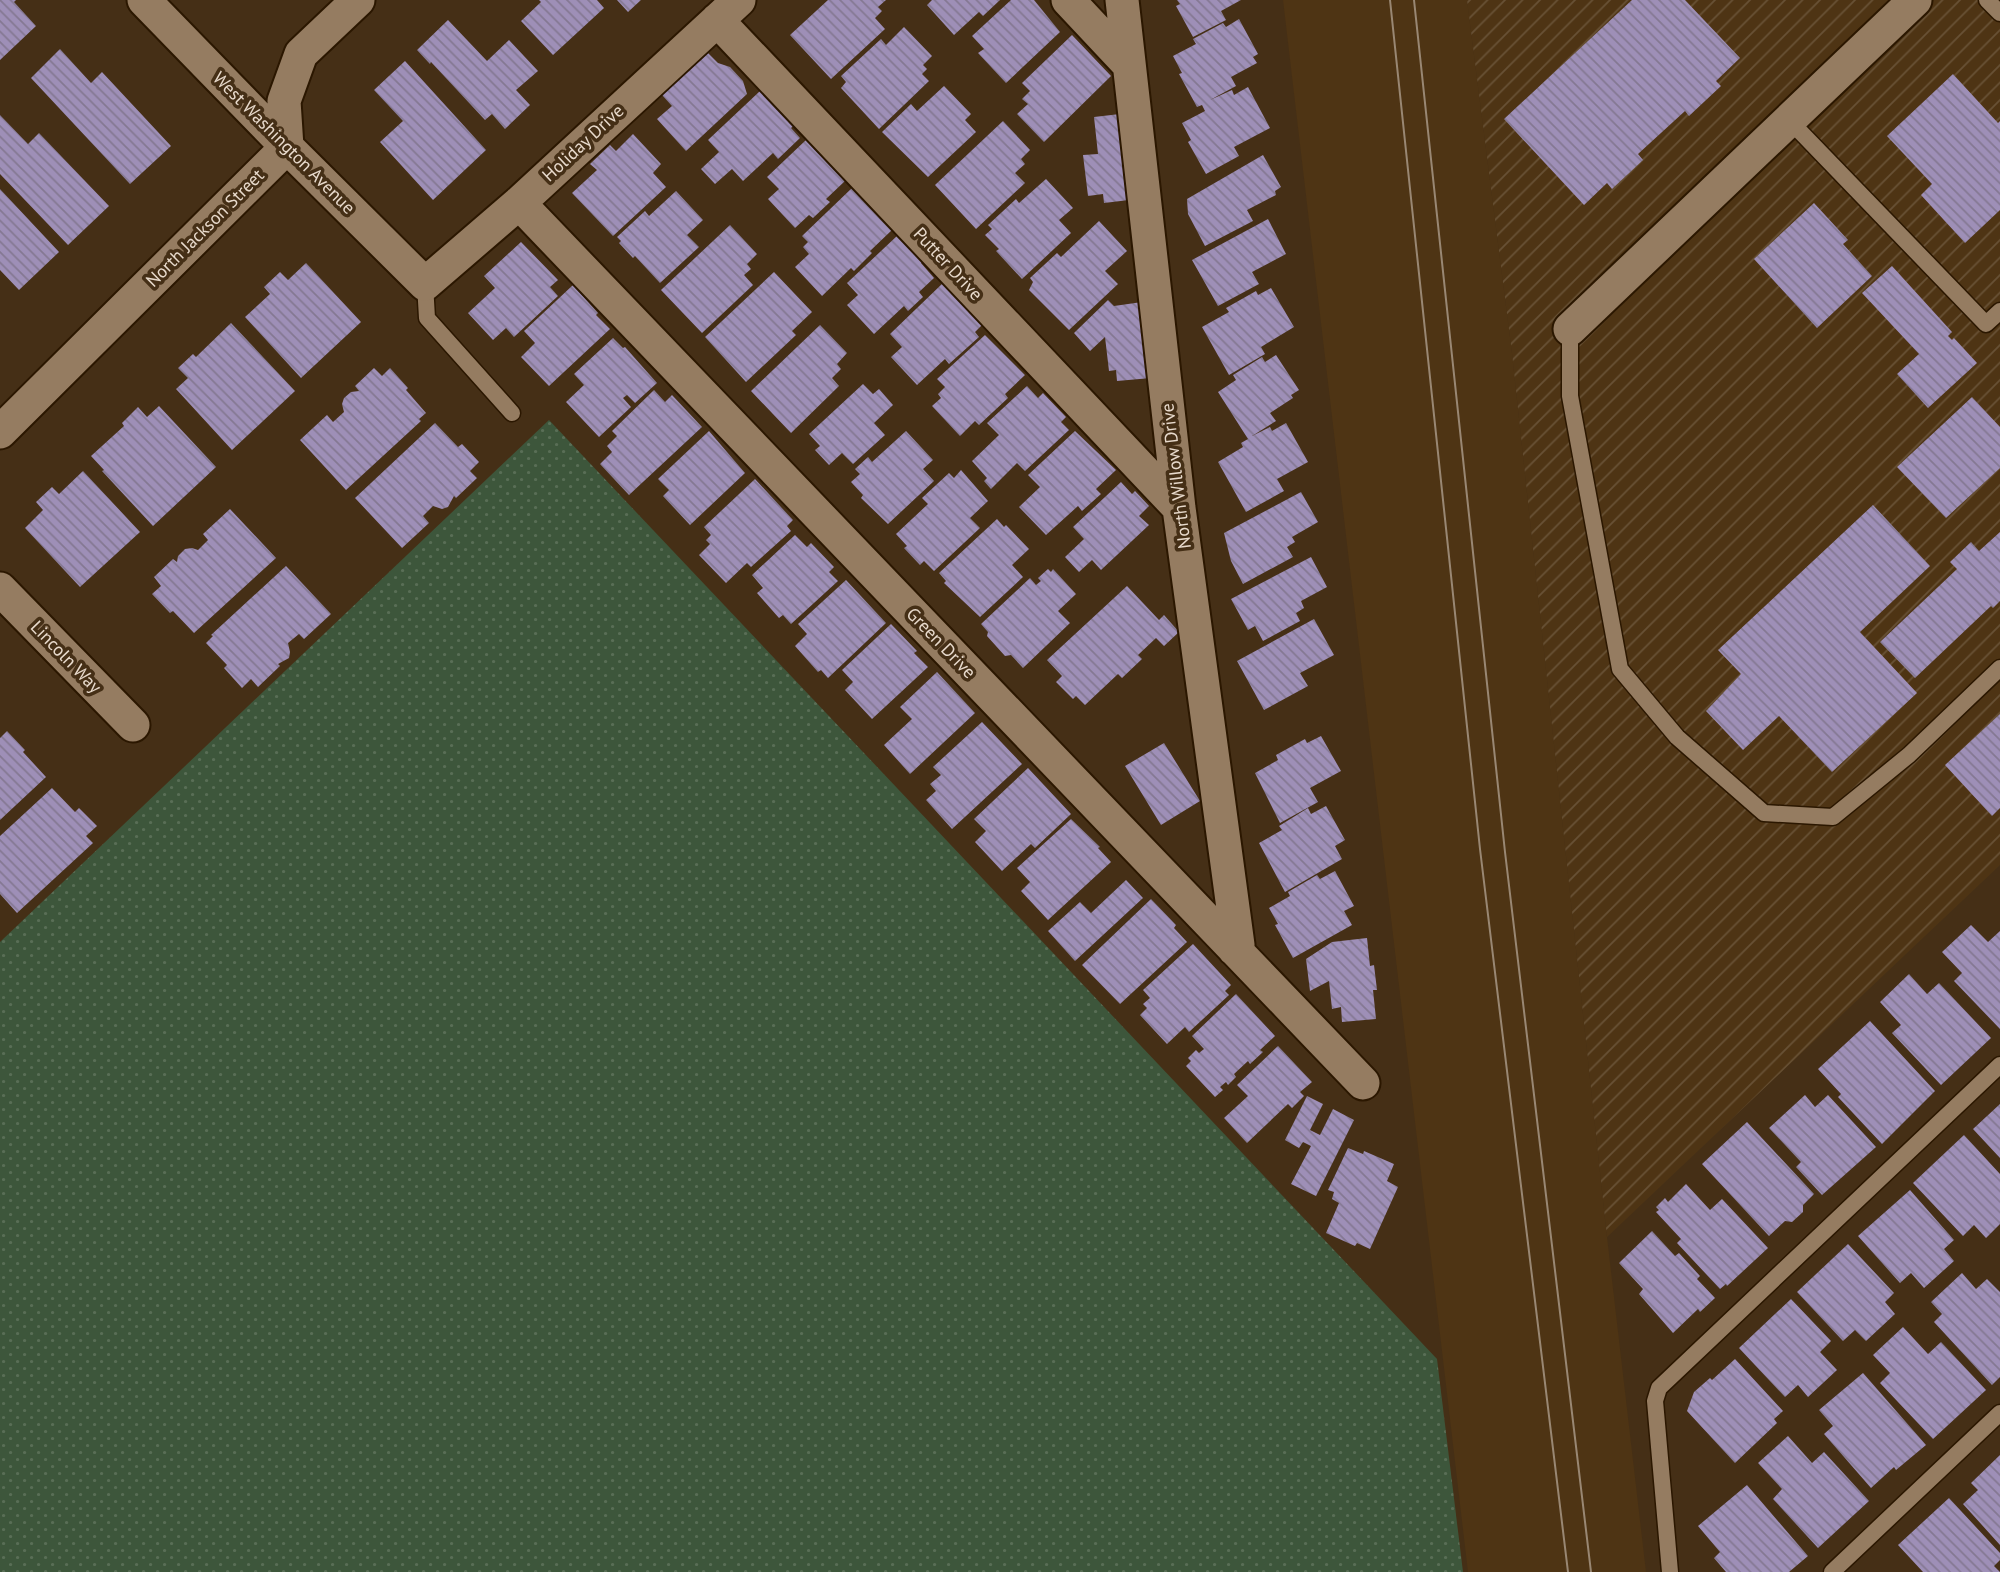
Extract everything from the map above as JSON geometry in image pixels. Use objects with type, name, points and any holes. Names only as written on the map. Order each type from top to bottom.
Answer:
[{"type":"street","name":"West Washington Avenue","points":[[144,0],[425,284]]},
{"type":"street","points":[[287,147],[284,101],[301,54],[358,0]]},
{"type":"street","points":[[1068,0],[1129,65]]},
{"type":"street","name":"North Willow Drive","points":[[1122,0],[1179,508],[1238,945],[1234,949]]},
{"type":"street","points":[[1570,330],[1915,0]]},
{"type":"street","name":"Holiday Drive","points":[[425,284],[519,203],[728,10]]},
{"type":"street","name":"Putter Drive","points":[[728,10],[1179,508]]},
{"type":"street","name":"North Jackson Street","points":[[0,432],[287,147]]},
{"type":"street","name":"Green Drive","points":[[519,203],[1363,1083]]},
{"type":"street","name":"Lincoln Way","points":[[0,589],[133,725]]},
{"type":"lane","points":[[1987,0],[2000,13]]},
{"type":"lane","points":[[1789,120],[1986,324],[2000,311]]},
{"type":"lane","points":[[425,284],[427,318],[512,413]]},
{"type":"lane","points":[[1570,330],[1570,396],[1619,669],[1677,737],[1764,813],[1833,817],[1909,755],[2000,668]]},
{"type":"lane","points":[[1670,1572],[1655,1401],[1659,1388],[2000,1065]]},
{"type":"lane","points":[[1832,1572],[2000,1413]]},
{"type":"shaded area","points":[[1283,0],[1467,0],[1512,353],[1607,1237],[1646,1572],[1468,1572]]},
{"type":"shaded area","points":[[1467,0],[2000,0],[2000,865],[1607,1237],[1512,353]]},
{"type":"green space","points":[[549,420],[1437,1359],[1463,1572],[0,1572],[0,942]]},
{"type":"building","points":[[0,0],[16,0],[14,2],[36,26],[0,60]]},
{"type":"building","points":[[539,0],[597,0],[604,8],[553,55],[521,21],[541,2]]},
{"type":"building","points":[[617,0],[641,0],[628,12]]},
{"type":"building","points":[[828,0],[886,0],[878,7],[882,11],[875,18],[885,29],[831,79],[790,35]]},
{"type":"building","points":[[932,0],[1000,0],[983,16],[979,12],[954,35],[927,5]]},
{"type":"building","points":[[1011,0],[1034,0],[1060,32],[1006,83],[978,53],[984,49],[972,36]]},
{"type":"building","points":[[1177,0],[1241,0],[1221,11],[1226,20],[1193,37],[1176,6],[1180,4]]},
{"type":"building","points":[[1632,0],[1685,0],[1740,58],[1716,81],[1721,86],[1689,116],[1685,111],[1638,154],[1643,160],[1612,189],[1607,183],[1584,205],[1504,119]]},
{"type":"building","points":[[1239,19],[1258,54],[1253,57],[1257,63],[1231,77],[1236,86],[1210,100],[1232,90],[1234,95],[1248,87],[1270,128],[1234,147],[1239,156],[1206,174],[1188,142],[1191,140],[1182,123],[1205,111],[1202,105],[1197,107],[1179,74],[1182,73],[1173,56],[1196,44],[1193,39],[1223,23],[1226,27]]},
{"type":"building","points":[[448,20],[487,61],[509,40],[538,71],[516,90],[530,105],[505,129],[492,114],[485,120],[417,50]]},
{"type":"building","points":[[904,27],[932,56],[923,65],[927,69],[922,74],[929,81],[879,129],[841,88],[846,82],[841,76],[881,39],[886,45]]},
{"type":"building","points":[[1072,35],[1111,76],[1044,142],[1017,114],[1028,104],[1022,99],[1030,91],[1022,83]]},
{"type":"building","points":[[60,49],[91,83],[102,72],[171,146],[130,184],[31,78]]},
{"type":"building","points":[[708,53],[718,63],[730,67],[743,81],[747,94],[686,151],[657,119],[672,106],[662,95]]},
{"type":"building","points":[[405,61],[486,150],[433,200],[380,142],[403,121],[374,90]]},
{"type":"building","points":[[1953,74],[1998,123],[2000,121],[2000,210],[1965,243],[1921,195],[1932,184],[1887,136]]},
{"type":"building","points":[[944,86],[971,114],[965,120],[976,132],[928,177],[882,132],[911,104],[917,111]]},
{"type":"building","points":[[760,91],[771,103],[775,100],[796,123],[791,128],[800,138],[778,159],[773,153],[743,181],[732,169],[715,184],[701,169],[719,152],[708,140]]},
{"type":"building","points":[[1120,114],[1129,200],[1104,203],[1103,194],[1088,196],[1083,155],[1098,154],[1094,117]]},
{"type":"building","points":[[0,115],[28,144],[39,133],[109,206],[68,245],[0,174]]},
{"type":"building","points":[[1003,121],[1030,150],[1021,159],[1025,164],[1015,173],[1025,183],[976,229],[935,185]]},
{"type":"building","points":[[633,134],[661,164],[653,173],[666,187],[613,236],[572,193],[597,170],[590,164],[610,145],[616,151]]},
{"type":"building","points":[[806,140],[845,181],[826,199],[830,202],[813,218],[809,215],[795,228],[768,199],[779,189],[767,177]]},
{"type":"building","points":[[1263,155],[1281,187],[1275,191],[1276,195],[1247,210],[1253,221],[1205,246],[1188,214],[1187,199]]},
{"type":"building","points":[[1046,179],[1073,208],[1059,220],[1071,233],[1022,279],[985,235],[992,229],[988,225],[1016,199],[1019,203]]},
{"type":"building","points":[[852,188],[892,230],[854,271],[851,268],[822,296],[795,267],[809,254],[803,247],[808,242],[802,236]]},
{"type":"building","points":[[0,189],[59,252],[19,290],[0,270]]},
{"type":"building","points":[[676,191],[703,220],[687,235],[699,247],[660,283],[635,256],[633,258],[617,237],[645,211],[649,216]]},
{"type":"building","points":[[1814,203],[1848,240],[1843,244],[1872,276],[1817,328],[1754,259]]},
{"type":"building","points":[[1268,219],[1286,254],[1252,272],[1259,284],[1218,306],[1192,260]]},
{"type":"building","points":[[1099,221],[1127,251],[1105,271],[1118,284],[1069,330],[1029,290],[1033,282],[1030,278],[1057,253],[1061,257]]},
{"type":"building","points":[[730,225],[757,254],[747,264],[751,269],[744,275],[753,285],[702,333],[661,290]]},
{"type":"building","points":[[898,235],[923,261],[921,263],[934,278],[919,292],[923,297],[908,311],[904,306],[874,334],[847,305],[858,295],[847,283]]},
{"type":"building","points":[[521,242],[558,280],[550,287],[558,296],[514,337],[506,328],[493,340],[468,313],[495,288],[484,276]]},
{"type":"building","points":[[306,263],[361,322],[301,378],[245,317],[270,294],[264,287],[280,272],[288,280]]},
{"type":"building","points":[[1892,266],[1952,332],[1948,336],[1952,340],[1954,338],[1977,363],[1928,408],[1897,374],[1919,354],[1862,293]]},
{"type":"building","points":[[774,272],[812,312],[792,331],[796,335],[746,382],[705,337]]},
{"type":"building","points":[[943,283],[982,325],[975,332],[979,337],[949,364],[945,359],[917,385],[891,357],[902,347],[890,334]]},
{"type":"building","points":[[573,285],[610,329],[549,386],[521,357],[535,343],[524,331]]},
{"type":"building","points":[[1271,288],[1294,327],[1261,347],[1265,354],[1229,375],[1202,327],[1229,312],[1226,308],[1256,291],[1258,295]]},
{"type":"building","points":[[1108,300],[1114,306],[1142,302],[1151,378],[1117,381],[1116,370],[1109,371],[1105,337],[1090,351],[1074,333]]},
{"type":"building","points":[[231,323],[295,391],[232,450],[176,389],[188,378],[178,368],[193,354],[196,357]]},
{"type":"building","points":[[820,325],[847,353],[837,364],[841,369],[832,378],[839,386],[791,433],[751,391]]},
{"type":"building","points":[[985,335],[1025,375],[1005,394],[1008,398],[979,425],[975,421],[960,436],[932,406],[941,398],[938,394],[945,387],[937,379]]},
{"type":"building","points":[[613,338],[625,347],[657,383],[635,403],[627,395],[623,398],[631,407],[599,437],[566,402],[584,385],[574,374]]},
{"type":"building","points":[[1276,355],[1299,390],[1291,395],[1293,398],[1270,413],[1276,421],[1252,436],[1270,427],[1272,431],[1286,423],[1308,462],[1277,479],[1284,491],[1246,512],[1218,462],[1243,447],[1241,443],[1248,439],[1218,392],[1236,380],[1233,375],[1262,357],[1265,362]]},
{"type":"building","points":[[374,368],[382,376],[390,368],[426,413],[419,419],[421,421],[346,490],[300,440],[327,415],[333,422],[344,412],[344,398],[351,392],[359,391],[355,386]]},
{"type":"building","points":[[863,384],[873,394],[879,389],[893,405],[874,423],[885,435],[853,464],[842,453],[829,465],[815,450],[820,446],[809,434]]},
{"type":"building","points":[[1027,386],[1038,398],[1043,393],[1066,417],[1061,422],[1069,430],[1025,471],[1017,463],[991,489],[984,481],[987,478],[972,461],[999,435],[987,423]]},
{"type":"building","points":[[654,390],[665,402],[672,395],[702,427],[629,495],[600,464],[612,452],[607,446],[617,436],[612,431]]},
{"type":"building","points":[[1972,397],[2000,427],[2000,468],[1946,518],[1897,467]]},
{"type":"building","points":[[159,406],[216,467],[153,526],[91,456],[124,426],[122,423],[138,407],[147,417]]},
{"type":"building","points":[[435,423],[458,447],[462,444],[479,462],[470,471],[477,478],[456,498],[454,496],[448,507],[442,509],[433,506],[423,516],[429,523],[402,548],[355,498]]},
{"type":"building","points":[[709,431],[745,473],[690,525],[663,496],[669,490],[658,479]]},
{"type":"building","points":[[906,431],[933,460],[923,469],[934,481],[888,524],[861,498],[863,495],[851,482],[860,474],[855,469],[868,457],[872,462]]},
{"type":"building","points":[[1075,431],[1116,470],[1096,489],[1101,494],[1082,511],[1078,506],[1046,535],[1019,507],[1040,487],[1028,475]]},
{"type":"building","points":[[961,470],[988,501],[970,518],[980,528],[934,571],[924,561],[920,565],[904,548],[907,546],[896,534],[928,504],[922,498],[949,473],[954,478]]},
{"type":"building","points":[[83,471],[140,532],[80,587],[25,528],[43,510],[36,502],[52,487],[59,494]]},
{"type":"building","points":[[755,479],[793,520],[787,526],[791,531],[751,567],[747,563],[726,583],[699,555],[710,544],[706,540],[711,535],[704,527]]},
{"type":"building","points":[[1121,482],[1132,494],[1135,491],[1149,506],[1139,516],[1149,525],[1101,570],[1092,560],[1079,572],[1065,557],[1084,539],[1073,527]]},
{"type":"building","points":[[1301,492],[1318,522],[1292,537],[1295,542],[1287,547],[1293,557],[1243,584],[1231,561],[1224,533]]},
{"type":"building","points":[[1873,505],[1930,566],[1860,632],[1917,693],[1832,772],[1779,716],[1743,750],[1706,711],[1741,674],[1718,650]]},
{"type":"building","points":[[230,509],[276,558],[194,633],[152,594],[161,586],[154,577],[173,559],[177,562],[178,556],[185,549],[198,550],[208,540],[203,534]]},
{"type":"building","points":[[997,519],[1029,549],[1012,565],[1023,577],[980,617],[944,583],[946,581],[939,573]]},
{"type":"building","points":[[2000,532],[2000,601],[1993,608],[1991,606],[1915,678],[1880,642],[1957,569],[1950,562],[1971,542],[1979,551]]},
{"type":"building","points":[[795,535],[807,547],[811,543],[834,567],[829,572],[838,581],[791,624],[783,615],[779,618],[757,593],[763,588],[752,575]]},
{"type":"building","points":[[1311,557],[1327,587],[1301,601],[1304,608],[1296,613],[1300,621],[1263,641],[1255,626],[1248,630],[1231,599]]},
{"type":"building","points":[[286,566],[331,614],[304,639],[299,634],[288,643],[289,658],[278,664],[280,666],[258,687],[251,679],[242,688],[224,668],[227,665],[206,643],[213,636],[211,635]]},
{"type":"building","points":[[1048,569],[1051,572],[1053,569],[1076,594],[1058,611],[1070,623],[1023,668],[1011,655],[1005,656],[987,636],[988,632],[981,624],[1030,578],[1036,585],[1041,581],[1038,578]]},
{"type":"building","points":[[846,580],[886,623],[828,678],[821,670],[818,672],[795,646],[807,634],[798,624]]},
{"type":"building","points":[[1127,586],[1159,620],[1164,615],[1179,632],[1164,646],[1156,638],[1138,655],[1142,659],[1122,678],[1118,674],[1085,705],[1076,696],[1073,699],[1056,682],[1062,676],[1047,660]]},
{"type":"building","points":[[1314,619],[1334,655],[1300,673],[1308,686],[1264,710],[1237,661]]},
{"type":"building","points":[[891,624],[928,667],[872,719],[845,690],[853,682],[842,670]]},
{"type":"building","points":[[937,672],[975,713],[910,774],[884,745],[912,719],[900,707]]},
{"type":"building","points":[[2000,714],[2000,808],[1992,816],[1945,765]]},
{"type":"building","points":[[982,722],[1022,764],[952,829],[926,800],[936,791],[930,784],[941,775],[933,767]]},
{"type":"building","points":[[7,731],[46,777],[0,820],[0,738]]},
{"type":"building","points":[[1321,736],[1341,771],[1310,788],[1318,802],[1280,823],[1255,773],[1278,760],[1276,755],[1305,739],[1307,743]]},
{"type":"building","points":[[1164,743],[1200,801],[1161,825],[1125,766]]},
{"type":"building","points":[[1028,768],[1071,814],[1035,848],[1031,844],[1002,871],[975,842],[986,831],[974,819]]},
{"type":"building","points":[[52,788],[75,812],[79,808],[97,826],[86,836],[93,843],[17,913],[0,894],[0,836]]},
{"type":"building","points":[[1326,806],[1345,840],[1335,846],[1342,859],[1285,892],[1259,843],[1282,830],[1279,826],[1308,808],[1311,814]]},
{"type":"building","points":[[1071,819],[1100,847],[1098,848],[1111,862],[1048,920],[1021,891],[1030,882],[1017,868]]},
{"type":"building","points":[[1335,871],[1354,906],[1344,911],[1352,925],[1293,958],[1269,908],[1290,896],[1288,892],[1317,875],[1320,879]]},
{"type":"building","points":[[1126,880],[1143,898],[1075,961],[1048,931],[1080,902],[1091,913]]},
{"type":"building","points":[[1151,899],[1176,925],[1174,928],[1187,942],[1120,1004],[1082,965]]},
{"type":"building","points":[[1971,925],[1988,942],[2000,931],[2000,1029],[1954,981],[1962,973],[1942,952]]},
{"type":"building","points":[[1367,938],[1370,966],[1374,965],[1377,990],[1373,990],[1376,1019],[1342,1022],[1341,1007],[1332,1009],[1329,981],[1310,991],[1306,959],[1332,942]]},
{"type":"building","points":[[1193,944],[1231,985],[1225,991],[1229,995],[1189,1032],[1185,1027],[1167,1044],[1140,1015],[1147,1008],[1143,1004],[1150,998],[1143,990]]},
{"type":"building","points":[[1909,974],[1927,994],[1939,983],[1991,1038],[1941,1085],[1892,1033],[1901,1025],[1880,1002]]},
{"type":"building","points":[[1236,994],[1275,1036],[1260,1050],[1263,1052],[1234,1074],[1236,1077],[1228,1085],[1226,1082],[1220,1087],[1223,1090],[1215,1097],[1186,1066],[1191,1061],[1188,1058],[1196,1050],[1199,1053],[1204,1049],[1192,1036]]},
{"type":"building","points":[[1870,1021],[1935,1091],[1882,1144],[1838,1097],[1841,1094],[1818,1069]]},
{"type":"building","points":[[1278,1046],[1312,1082],[1300,1092],[1304,1096],[1292,1108],[1288,1104],[1247,1143],[1224,1118],[1248,1096],[1237,1085]]},
{"type":"building","points":[[1805,1095],[1815,1107],[1828,1095],[1876,1147],[1822,1195],[1796,1167],[1801,1162],[1769,1128]]},
{"type":"building","points":[[1307,1096],[1323,1104],[1310,1130],[1320,1135],[1333,1109],[1354,1120],[1316,1196],[1291,1184],[1311,1146],[1303,1142],[1299,1148],[1285,1140]]},
{"type":"building","points":[[2000,1104],[2000,1158],[1973,1129]]},
{"type":"building","points":[[1747,1122],[1814,1194],[1803,1205],[1803,1212],[1792,1222],[1785,1221],[1769,1236],[1702,1164]]},
{"type":"building","points":[[1964,1135],[2000,1174],[2000,1224],[1986,1238],[1974,1225],[1963,1236],[1913,1183]]},
{"type":"building","points":[[1348,1148],[1363,1154],[1364,1151],[1394,1164],[1387,1181],[1398,1187],[1370,1249],[1357,1243],[1355,1246],[1326,1233],[1339,1203],[1332,1199],[1334,1192],[1328,1190]]},
{"type":"building","points":[[1686,1184],[1710,1210],[1722,1199],[1768,1248],[1727,1286],[1726,1284],[1720,1289],[1677,1243],[1681,1239],[1656,1212],[1659,1210],[1656,1207],[1665,1198],[1668,1202]]},
{"type":"building","points":[[1910,1190],[1954,1240],[1944,1249],[1954,1261],[1924,1288],[1911,1273],[1900,1283],[1858,1236]]},
{"type":"building","points":[[1652,1231],[1675,1256],[1679,1253],[1700,1276],[1697,1279],[1715,1298],[1700,1312],[1698,1309],[1673,1333],[1639,1294],[1643,1289],[1619,1263]]},
{"type":"building","points":[[1848,1244],[1894,1293],[1885,1302],[1895,1314],[1866,1341],[1855,1330],[1843,1341],[1797,1292]]},
{"type":"building","points":[[1962,1273],[1976,1289],[1987,1279],[2000,1292],[2000,1377],[1992,1385],[1934,1322],[1942,1314],[1931,1302]]},
{"type":"building","points":[[1791,1299],[1831,1341],[1820,1352],[1837,1370],[1808,1397],[1798,1385],[1785,1397],[1739,1348]]},
{"type":"building","points":[[1903,1327],[1928,1354],[1941,1342],[1986,1390],[1933,1439],[1880,1383],[1890,1373],[1873,1355]]},
{"type":"building","points":[[1735,1359],[1783,1411],[1774,1419],[1777,1423],[1735,1463],[1687,1411],[1694,1392]]},
{"type":"building","points":[[1863,1373],[1926,1445],[1896,1470],[1894,1467],[1871,1488],[1824,1434],[1833,1426],[1819,1410]]},
{"type":"building","points":[[1788,1436],[1812,1463],[1824,1452],[1869,1501],[1818,1548],[1773,1499],[1782,1489],[1758,1463]]},
{"type":"building","points":[[2000,1455],[2000,1545],[1963,1504],[1978,1490],[1971,1483]]},
{"type":"building","points":[[1747,1485],[1808,1556],[1789,1572],[1726,1572],[1714,1558],[1720,1552],[1698,1526]]},
{"type":"building","points":[[1949,1498],[2000,1553],[2000,1560],[1994,1566],[2000,1572],[1923,1572],[1898,1545]]},
{"type":"tram line","points":[[1390,0],[1480,849],[1568,1572]]},
{"type":"tram line","points":[[1414,0],[1505,852],[1591,1572]]}]
